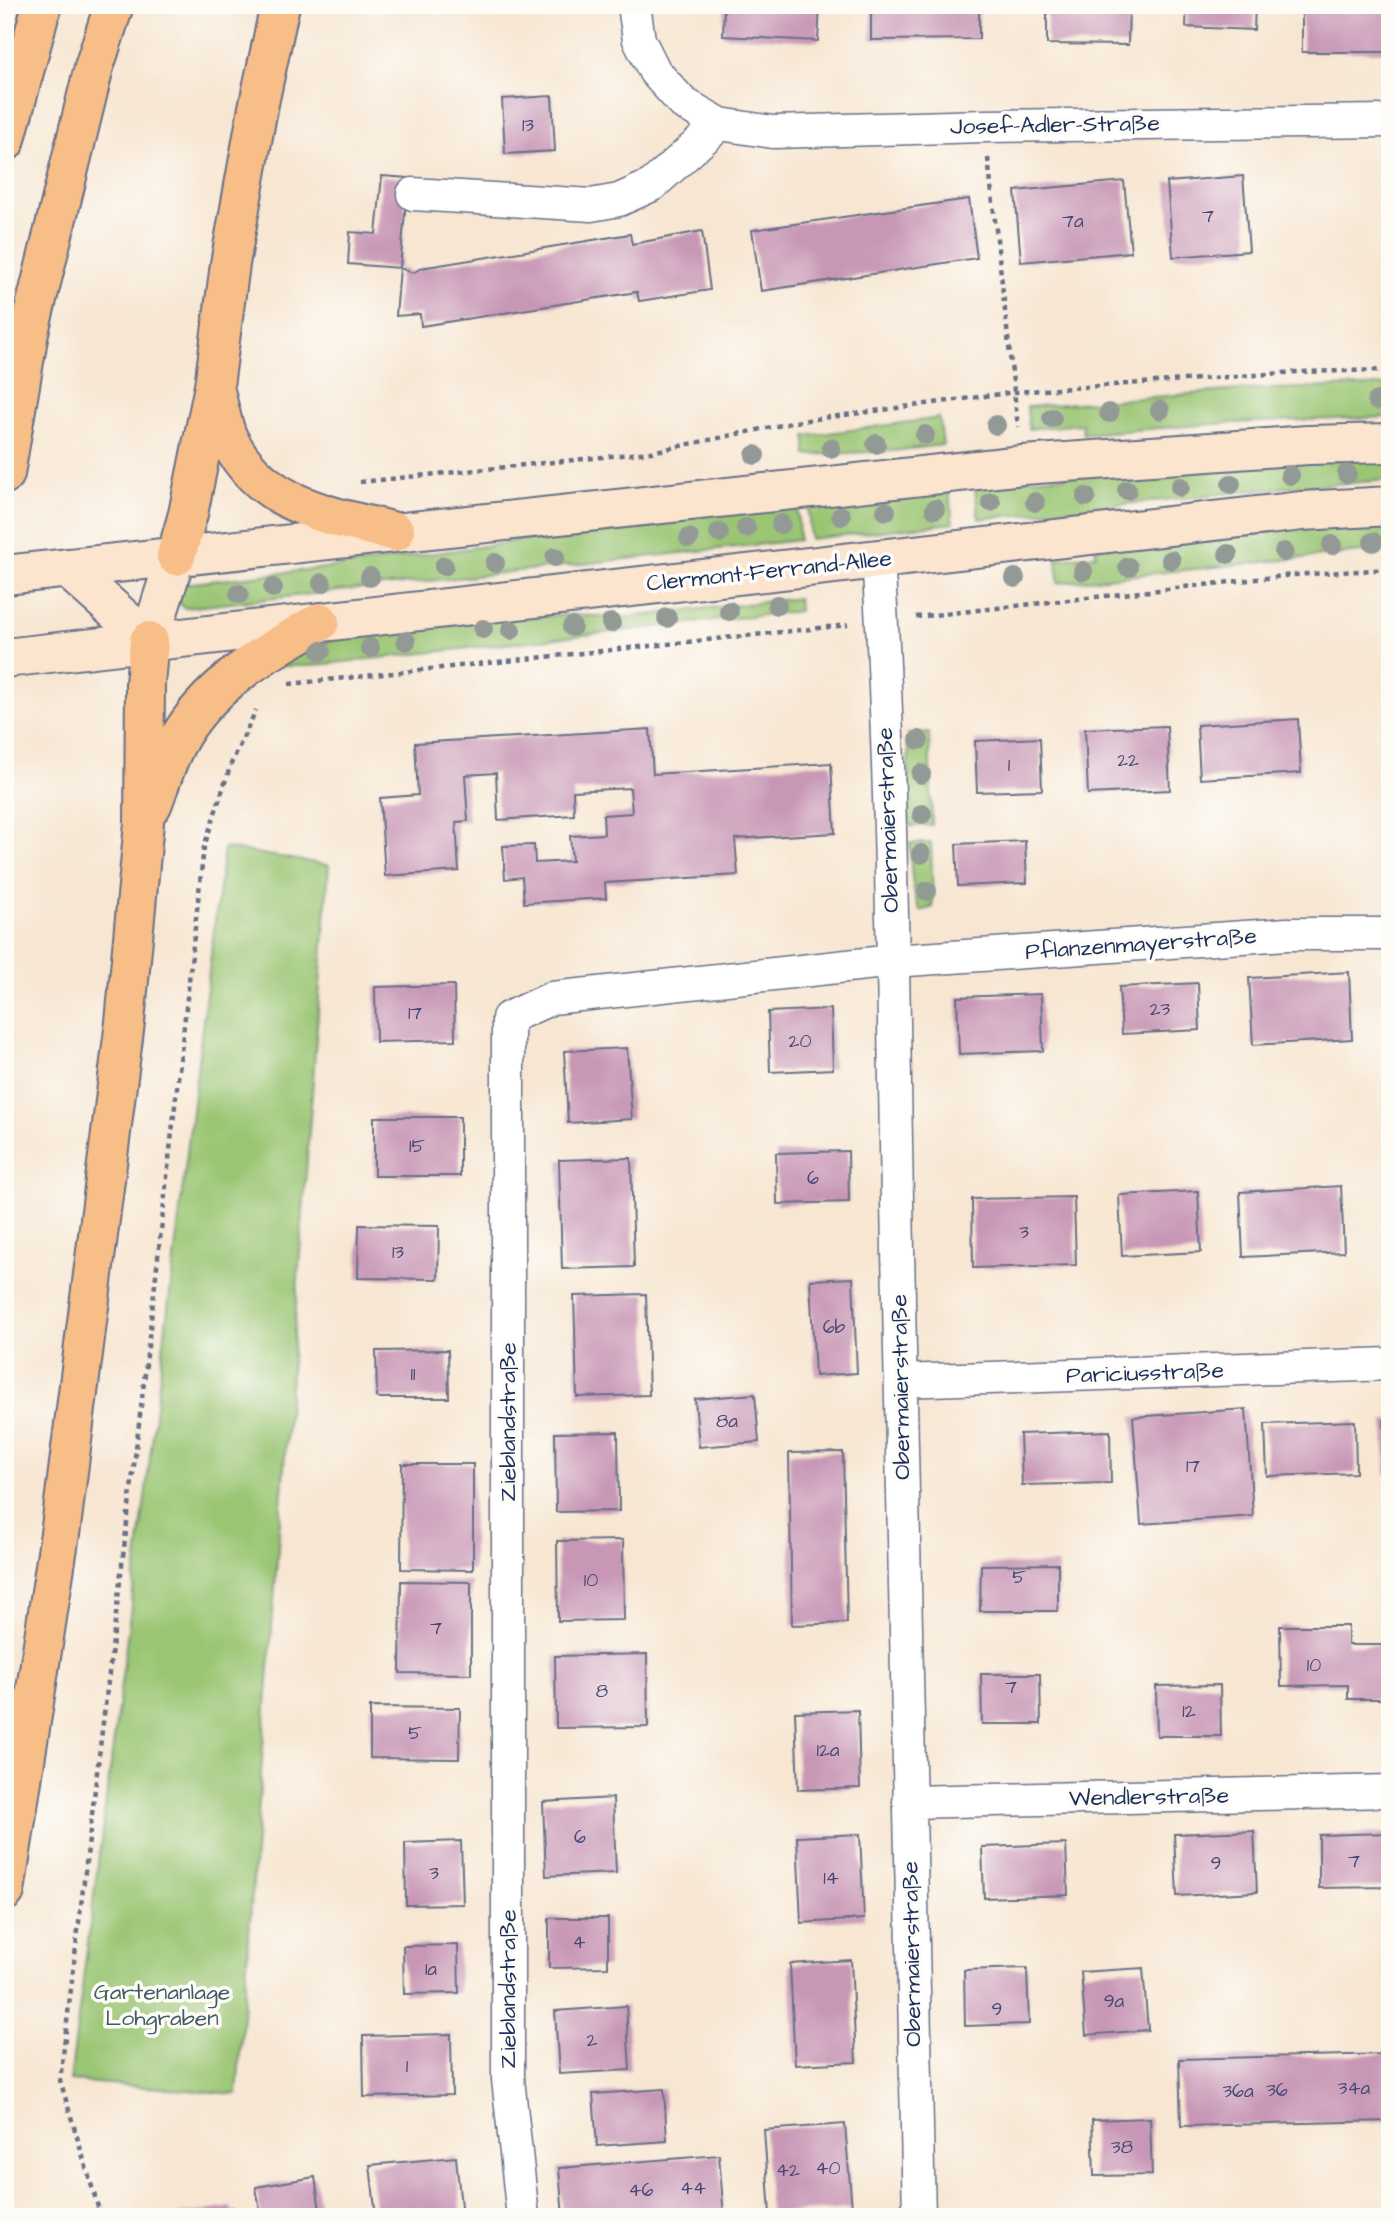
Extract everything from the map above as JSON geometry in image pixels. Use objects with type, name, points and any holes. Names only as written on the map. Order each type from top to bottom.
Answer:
[{"type":"highway","points":[[5,142],[41,5]]},
{"type":"highway","points":[[6,471],[29,332],[94,67],[114,5]]},
{"type":"highway","points":[[176,556],[188,514],[214,386],[230,264],[280,5]]},
{"type":"highway","points":[[214,386],[228,437],[248,467],[271,491],[293,504],[320,513],[395,532]]},
{"type":"highway","points":[[144,823],[176,743],[198,712],[221,686],[268,651],[320,622]]},
{"type":"highway","points":[[5,1891],[61,1527],[125,1022],[144,823],[145,683],[149,641]]},
{"type":"street","name":"Josef-Adler-Straße","points":[[634,5],[639,40],[655,72],[683,103],[720,124],[773,132],[985,126],[1390,121]]},
{"type":"street","points":[[413,194],[591,205],[619,200],[652,185],[720,124]]},
{"type":"street","points":[[5,575],[1023,465],[1308,445],[1390,443]]},
{"type":"street","name":"Clermont-Ferrand-Allee","points":[[5,658],[1302,511],[1390,506]]},
{"type":"street","points":[[67,568],[149,641],[176,556]]},
{"type":"street","name":"Obermaierstraße","points":[[878,558],[892,961],[919,2217]]},
{"type":"street","name":"Pflanzenmayerstraße","points":[[892,961],[1287,934],[1390,934]]},
{"type":"street","name":"Zieblandstraße","points":[[523,2217],[508,2079],[508,1018],[552,998],[892,961]]},
{"type":"street","name":"Pariciusstraße","points":[[901,1381],[1390,1364]]},
{"type":"street","name":"Wendlerstraße","points":[[909,1802],[1390,1791]]},
{"type":"path","points":[[985,126],[1023,465]]},
{"type":"path","points":[[354,483],[652,452],[801,421],[1016,392],[1297,372],[1390,370]]},
{"type":"path","points":[[280,685],[1293,575],[1390,569]]},
{"type":"path","points":[[101,2217],[60,2080],[144,1382],[204,847],[231,764],[256,709]]},
{"type":"green space","points":[[1390,385],[1390,417],[1227,423],[1083,434],[1082,424],[1029,429],[1027,407],[1240,390]]},
{"type":"green space","points":[[939,418],[943,445],[892,451],[806,455],[806,436]]},
{"type":"green space","points":[[1390,456],[1390,480],[1288,487],[979,519],[974,482]]},
{"type":"green space","points":[[948,484],[953,523],[810,539],[808,499]]},
{"type":"green space","points":[[797,501],[799,540],[185,608],[177,602],[184,584],[492,545],[636,519]]},
{"type":"green space","points":[[1390,519],[1390,549],[1058,583],[1057,559],[1096,555],[1095,548]]},
{"type":"green space","points":[[798,598],[799,611],[308,666],[269,666],[298,651],[336,639],[457,621],[563,615],[629,617]]},
{"type":"green space","points":[[929,733],[932,825],[909,826],[908,734]]},
{"type":"green space","points":[[910,843],[931,843],[933,907],[920,911],[913,886]]},
{"type":"green space","name":"Gartenanlage Lohgraben","points":[[224,848],[329,865],[237,2094],[70,2081],[146,1490]]},
{"type":"building","points":[[724,5],[820,5],[818,41],[723,36]]},
{"type":"building","points":[[871,5],[979,5],[979,39],[871,40]]},
{"type":"building","points":[[1047,5],[1129,5],[1128,45],[1047,44]]},
{"type":"building","points":[[1187,5],[1255,5],[1254,30],[1186,27]]},
{"type":"building","points":[[1302,5],[1390,5],[1390,52],[1302,52]]},
{"type":"building","points":[[552,96],[555,151],[505,154],[502,99]]},
{"type":"building","points":[[382,176],[408,178],[400,268],[348,264],[350,232],[376,234]]},
{"type":"building","points":[[1243,176],[1249,251],[1173,257],[1167,182]]},
{"type":"building","points":[[1124,181],[1131,252],[1021,262],[1015,191]]},
{"type":"building","points":[[969,199],[977,258],[761,291],[752,230]]},
{"type":"building","points":[[702,231],[710,290],[639,301],[637,292],[421,326],[420,314],[396,316],[400,268],[413,273],[421,268],[630,234],[632,244]]},
{"type":"building","points":[[1298,719],[1301,773],[1200,779],[1197,725]]},
{"type":"building","points":[[1167,726],[1170,790],[1088,794],[1085,729]]},
{"type":"building","points":[[650,729],[653,774],[831,763],[835,833],[735,839],[738,875],[605,883],[606,898],[524,903],[522,877],[505,879],[503,846],[534,845],[535,863],[572,861],[570,836],[604,834],[603,815],[632,813],[630,788],[573,791],[574,815],[498,820],[496,773],[465,775],[468,821],[456,822],[459,871],[385,876],[380,798],[418,795],[415,743]]},
{"type":"building","points":[[1040,738],[1042,790],[977,792],[975,741]]},
{"type":"building","points":[[1025,841],[1027,883],[958,886],[956,844]]},
{"type":"building","points":[[1349,972],[1352,1039],[1253,1045],[1249,978]]},
{"type":"building","points":[[1198,983],[1200,1030],[1122,1034],[1119,987]]},
{"type":"building","points":[[454,985],[455,1040],[376,1042],[375,987]]},
{"type":"building","points":[[1041,994],[1043,1051],[959,1054],[957,997]]},
{"type":"building","points":[[831,1009],[833,1069],[770,1072],[768,1012]]},
{"type":"building","points":[[627,1048],[632,1119],[568,1123],[564,1051]]},
{"type":"building","points":[[374,1117],[460,1117],[460,1176],[374,1176]]},
{"type":"building","points":[[848,1151],[849,1202],[777,1204],[776,1153]]},
{"type":"building","points":[[631,1158],[634,1267],[562,1269],[559,1160]]},
{"type":"building","points":[[1341,1186],[1344,1252],[1243,1257],[1240,1192]]},
{"type":"building","points":[[1198,1191],[1201,1252],[1122,1256],[1119,1195]]},
{"type":"building","points":[[1074,1197],[1076,1265],[973,1268],[972,1199]]},
{"type":"building","points":[[359,1225],[439,1226],[438,1279],[358,1278]]},
{"type":"building","points":[[853,1278],[857,1373],[815,1376],[810,1280]]},
{"type":"building","points":[[646,1294],[649,1395],[577,1397],[574,1296]]},
{"type":"building","points":[[448,1350],[449,1398],[377,1398],[376,1351]]},
{"type":"building","points":[[755,1394],[759,1442],[699,1447],[695,1399]]},
{"type":"building","points":[[1246,1409],[1253,1516],[1141,1524],[1133,1417]]},
{"type":"building","points":[[1384,1420],[1390,1420],[1390,1475],[1386,1475]]},
{"type":"building","points":[[1355,1421],[1356,1473],[1267,1476],[1265,1424]]},
{"type":"building","points":[[1110,1431],[1111,1483],[1022,1485],[1020,1434]]},
{"type":"building","points":[[618,1432],[619,1511],[556,1512],[555,1433]]},
{"type":"building","points":[[843,1452],[847,1623],[792,1625],[789,1453]]},
{"type":"building","points":[[402,1464],[473,1464],[473,1570],[401,1569]]},
{"type":"building","points":[[623,1540],[624,1620],[558,1621],[557,1541]]},
{"type":"building","points":[[1058,1564],[1058,1611],[980,1611],[981,1565]]},
{"type":"building","points":[[401,1581],[471,1582],[471,1674],[400,1673]]},
{"type":"building","points":[[1280,1626],[1348,1626],[1348,1645],[1390,1645],[1390,1699],[1348,1699],[1348,1685],[1281,1686]]},
{"type":"building","points":[[647,1654],[648,1727],[556,1728],[555,1656]]},
{"type":"building","points":[[981,1674],[1040,1674],[1041,1724],[982,1724]]},
{"type":"building","points":[[1220,1685],[1221,1736],[1157,1736],[1156,1686]]},
{"type":"building","points":[[370,1707],[460,1708],[459,1759],[370,1758]]},
{"type":"building","points":[[858,1710],[860,1788],[798,1790],[795,1712]]},
{"type":"building","points":[[613,1798],[616,1873],[546,1876],[543,1802]]},
{"type":"building","points":[[1254,1831],[1257,1892],[1177,1896],[1174,1834]]},
{"type":"building","points":[[1388,1833],[1389,1887],[1319,1888],[1319,1835]]},
{"type":"building","points":[[860,1834],[864,1919],[801,1923],[797,1837]]},
{"type":"building","points":[[461,1841],[463,1904],[406,1905],[405,1843]]},
{"type":"building","points":[[1066,1844],[1068,1895],[984,1898],[982,1847]]},
{"type":"building","points":[[549,1918],[608,1918],[608,1967],[549,1968]]},
{"type":"building","points":[[458,1945],[459,1993],[404,1994],[403,1946]]},
{"type":"building","points":[[851,1960],[856,2062],[795,2065],[790,1964]]},
{"type":"building","points":[[1027,1968],[1029,2024],[965,2026],[964,1970]]},
{"type":"building","points":[[1143,1968],[1148,2030],[1086,2035],[1081,1972]]},
{"type":"building","points":[[626,2006],[630,2070],[559,2074],[555,2011]]},
{"type":"building","points":[[451,2034],[452,2095],[364,2097],[363,2036]]},
{"type":"building","points":[[1390,2054],[1390,2121],[1181,2126],[1179,2059]]},
{"type":"building","points":[[664,2089],[667,2141],[597,2146],[593,2094]]},
{"type":"building","points":[[1150,2118],[1152,2175],[1094,2176],[1092,2120]]},
{"type":"building","points":[[845,2124],[852,2209],[770,2214],[764,2130]]},
{"type":"building","points":[[719,2155],[724,2217],[563,2217],[559,2168]]},
{"type":"building","points":[[456,2157],[462,2217],[376,2217],[370,2165]]},
{"type":"building","points":[[315,2177],[321,2217],[261,2217],[256,2187]]},
{"type":"building","points":[[232,2207],[234,2217],[178,2217],[178,2215]]}]
